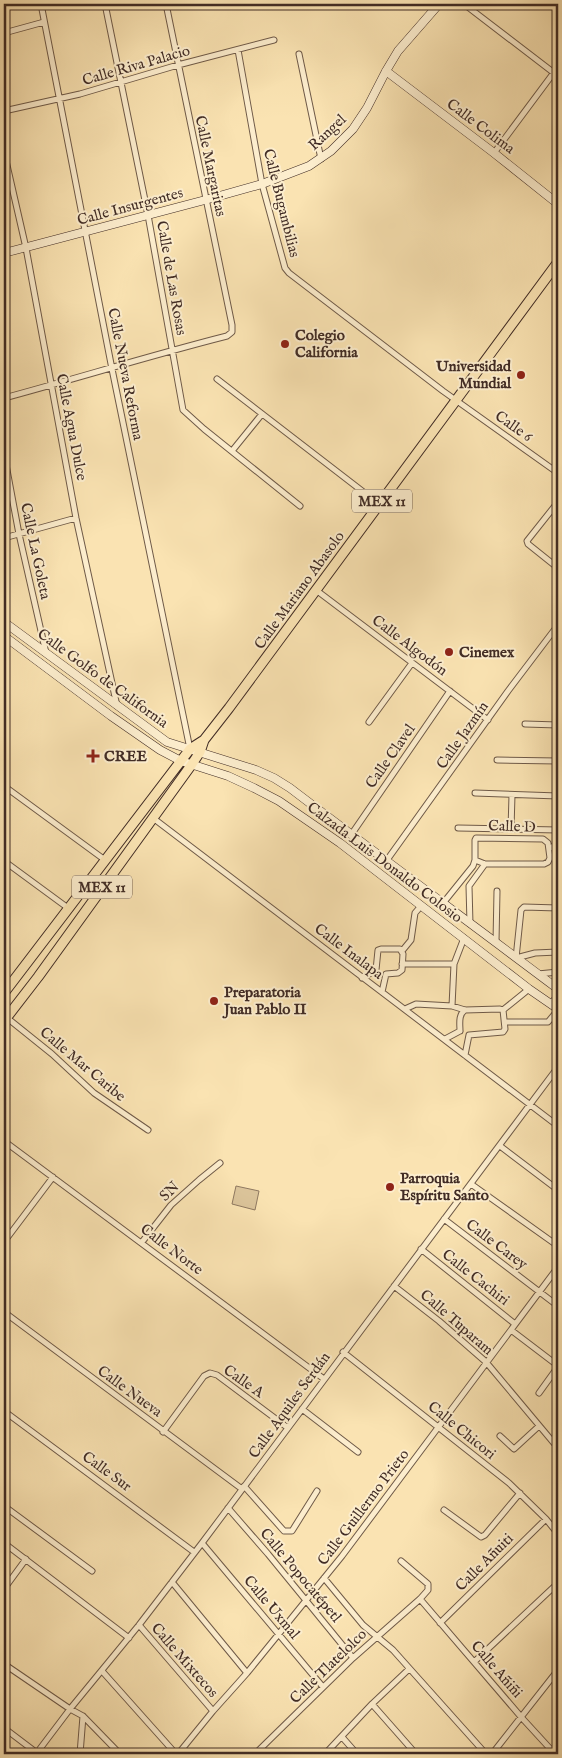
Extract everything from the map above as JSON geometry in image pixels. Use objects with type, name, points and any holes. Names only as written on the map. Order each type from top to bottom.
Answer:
[{"type":"main road","name":"Calle Mariano Abasolo","points":[[204,740],[558,262]]},
{"type":"main road","name":"MEX 11","points":[[4,993],[190,749],[204,740]]},
{"type":"main road","name":"MEX 11","points":[[5,1018],[38,978],[192,764],[200,752],[204,740]]},
{"type":"street","name":"Calle Nueva Reforma","points":[[41,4],[112,369],[190,749]]},
{"type":"street","name":"Calle de Las Rosas","points":[[105,4],[148,215],[183,410],[300,506]]},
{"type":"street","name":"Calle Margaritas","points":[[166,4],[232,325],[232,332],[227,336],[172,350]]},
{"type":"street","name":"Rangel","points":[[262,184],[297,171],[321,158],[338,145],[353,129],[405,42],[439,4]]},
{"type":"street","points":[[464,4],[556,75]]},
{"type":"street","points":[[4,33],[44,22]]},
{"type":"street","name":"Calle Riva Palacio","points":[[4,111],[120,83],[178,65],[274,40]]},
{"type":"street","name":"Calle Bugambilias","points":[[238,50],[262,184],[285,268],[455,400]]},
{"type":"street","points":[[299,54],[321,158]]},
{"type":"street","points":[[494,153],[556,75],[558,67]]},
{"type":"street","name":"Calle Colima","points":[[386,71],[558,204]]},
{"type":"street","name":"Calle Agua Dulce","points":[[4,152],[26,248],[76,518],[117,706]]},
{"type":"street","name":"Calle Insurgentes","points":[[4,253],[262,184]]},
{"type":"street","points":[[4,398],[112,369],[172,350]]},
{"type":"street","points":[[217,379],[379,504]]},
{"type":"street","name":"Calle 6","points":[[455,400],[558,473]]},
{"type":"street","points":[[232,451],[262,414]]},
{"type":"street","name":"Calle La Goleta","points":[[4,454],[19,534],[46,654]]},
{"type":"street","points":[[558,502],[527,541],[528,544],[558,568]]},
{"type":"street","points":[[4,538],[76,518]]},
{"type":"street","name":"Calle Algodón","points":[[316,590],[488,720]]},
{"type":"street","name":"Calle Golfo de California","points":[[4,622],[167,742],[190,749]]},
{"type":"street","name":"Calle Jazmín","points":[[387,860],[558,625]]},
{"type":"street","name":"Calle Golfo de California","points":[[4,636],[111,716],[160,750],[181,761]]},
{"type":"street","points":[[42,664],[46,654]]},
{"type":"street","points":[[369,722],[412,663]]},
{"type":"street","name":"Calle Clavel","points":[[351,835],[450,691]]},
{"type":"street","points":[[111,716],[117,706]]},
{"type":"street","points":[[526,724],[558,725]]},
{"type":"street","name":"Calzada Luis Donaldo Colosio","points":[[190,749],[256,770],[290,788],[558,989]]},
{"type":"street","points":[[497,760],[558,761]]},
{"type":"street","name":"Calzada Luis Donaldo Colosio","points":[[181,761],[228,776],[266,793],[340,843],[556,1008]]},
{"type":"street","points":[[4,786],[105,860]]},
{"type":"street","points":[[475,794],[558,796]]},
{"type":"street","points":[[511,829],[512,795]]},
{"type":"street","name":"Calle Inalapa","points":[[153,818],[558,1126]]},
{"type":"street","points":[[458,828],[558,830]]},
{"type":"street","points":[[340,843],[351,835]]},
{"type":"street","name":"Calle D","points":[[475,860],[476,838],[546,840],[548,848]]},
{"type":"street","points":[[444,902],[473,866],[475,860],[485,864],[544,864],[550,858],[548,848],[558,843]]},
{"type":"street","points":[[4,861],[68,908]]},
{"type":"street","points":[[452,1006],[454,964],[470,924],[469,886],[485,864]]},
{"type":"street","points":[[496,943],[497,890]]},
{"type":"street","points":[[376,970],[386,974],[401,972],[402,951],[411,940],[415,914],[421,906]]},
{"type":"street","points":[[558,908],[524,907],[521,910],[516,958],[535,953],[558,952]]},
{"type":"street","points":[[376,970],[378,950],[400,949],[402,951]]},
{"type":"street","points":[[402,964],[454,964]]},
{"type":"street","points":[[362,978],[376,970]]},
{"type":"street","points":[[538,974],[558,972]]},
{"type":"street","points":[[382,992],[386,974]]},
{"type":"street","points":[[405,1009],[416,1004],[452,1006],[465,1010],[503,1010],[529,989]]},
{"type":"street","points":[[504,1022],[548,1022],[556,1008],[558,996]]},
{"type":"street","points":[[460,1031],[460,1016],[465,1010]]},
{"type":"street","points":[[460,1031],[469,1035],[503,1032],[505,1029],[503,1010]]},
{"type":"street","name":"Calle Mar Caribe","points":[[5,1018],[52,1054],[94,1093],[148,1130]]},
{"type":"street","points":[[445,1039],[460,1031]]},
{"type":"street","points":[[465,1055],[469,1035]]},
{"type":"street","name":"Calle Aquiles Serdán","points":[[37,1754],[70,1709],[129,1638],[202,1543],[558,1067]]},
{"type":"street","name":"Calle Norte","points":[[4,1141],[324,1378]]},
{"type":"street","points":[[500,1146],[558,1190]]},
{"type":"street","name":"SN","points":[[142,1242],[171,1206],[199,1180],[220,1164]]},
{"type":"street","points":[[4,1242],[53,1177]]},
{"type":"street","points":[[471,1184],[558,1246]]},
{"type":"street","name":"Calle Carey","points":[[444,1219],[558,1306]]},
{"type":"street","name":"Calle Cachiri","points":[[421,1249],[515,1324]]},
{"type":"street","name":"Calle Guillermo Prieto","points":[[177,1754],[307,1601],[558,1268]]},
{"type":"street","name":"Calle Tuparam","points":[[394,1286],[439,1321],[486,1362],[558,1448]]},
{"type":"street","name":"Calle Nueva","points":[[4,1312],[163,1432],[243,1488],[284,1531],[292,1531],[317,1491]]},
{"type":"street","points":[[511,1330],[557,1365],[557,1368],[539,1393]]},
{"type":"street","name":"Calle Chicori","points":[[343,1352],[520,1493],[558,1534]]},
{"type":"street","name":"Calle A","points":[[163,1432],[204,1376],[210,1373],[217,1375],[288,1428]]},
{"type":"street","points":[[302,1410],[358,1452]]},
{"type":"street","name":"Calle Sur","points":[[4,1411],[194,1552]]},
{"type":"street","points":[[500,1436],[514,1449],[539,1426]]},
{"type":"street","points":[[444,1510],[481,1537],[485,1535],[520,1493]]},
{"type":"street","points":[[4,1506],[92,1571]]},
{"type":"street","name":"Calle Popocatépetl","points":[[228,1508],[353,1658]]},
{"type":"street","name":"Calle Añuiti","points":[[440,1623],[546,1519]]},
{"type":"street","name":"Calle Uxmal","points":[[202,1543],[324,1687]]},
{"type":"street","points":[[4,1544],[129,1638]]},
{"type":"street","points":[[4,1589],[26,1560]]},
{"type":"street","points":[[401,1561],[428,1584],[428,1590],[420,1599]]},
{"type":"street","points":[[4,1577],[9,1581]]},
{"type":"street","points":[[324,1578],[363,1625],[393,1650],[486,1754]]},
{"type":"street","points":[[172,1582],[247,1673]]},
{"type":"street","points":[[474,1662],[558,1583]]},
{"type":"street","name":"Calle Añiñi","points":[[420,1599],[522,1718],[556,1754]]},
{"type":"street","name":"Calle Tlatelolco","points":[[255,1754],[353,1658],[420,1599]]},
{"type":"street","name":"Calle Mixtecos","points":[[139,1625],[213,1711]]},
{"type":"street","points":[[4,1664],[83,1716],[120,1754]]},
{"type":"street","points":[[325,1754],[409,1668]]},
{"type":"street","points":[[492,1754],[558,1670]]},
{"type":"street","points":[[102,1671],[177,1754]]},
{"type":"street","points":[[372,1704],[416,1754]]},
{"type":"street","points":[[80,1754],[83,1716]]},
{"type":"street","points":[[4,1728],[37,1754]]},
{"type":"street","points":[[342,1737],[357,1754]]},
{"type":"shaded area","points":[[236,1186],[259,1191],[255,1210],[232,1204]]},
{"type":"place","name":"Colegio California","points":[[285,344]]},
{"type":"place","name":"Universidad Mundial","points":[[521,375]]},
{"type":"place","name":"Cinemex","points":[[449,652]]},
{"type":"place","name":"CREE","points":[[93,756]]},
{"type":"place","name":"Preparatoria Juan Pablo II","points":[[214,1001]]},
{"type":"place","name":"Parroquia Espíritu Santo","points":[[390,1187]]}]
